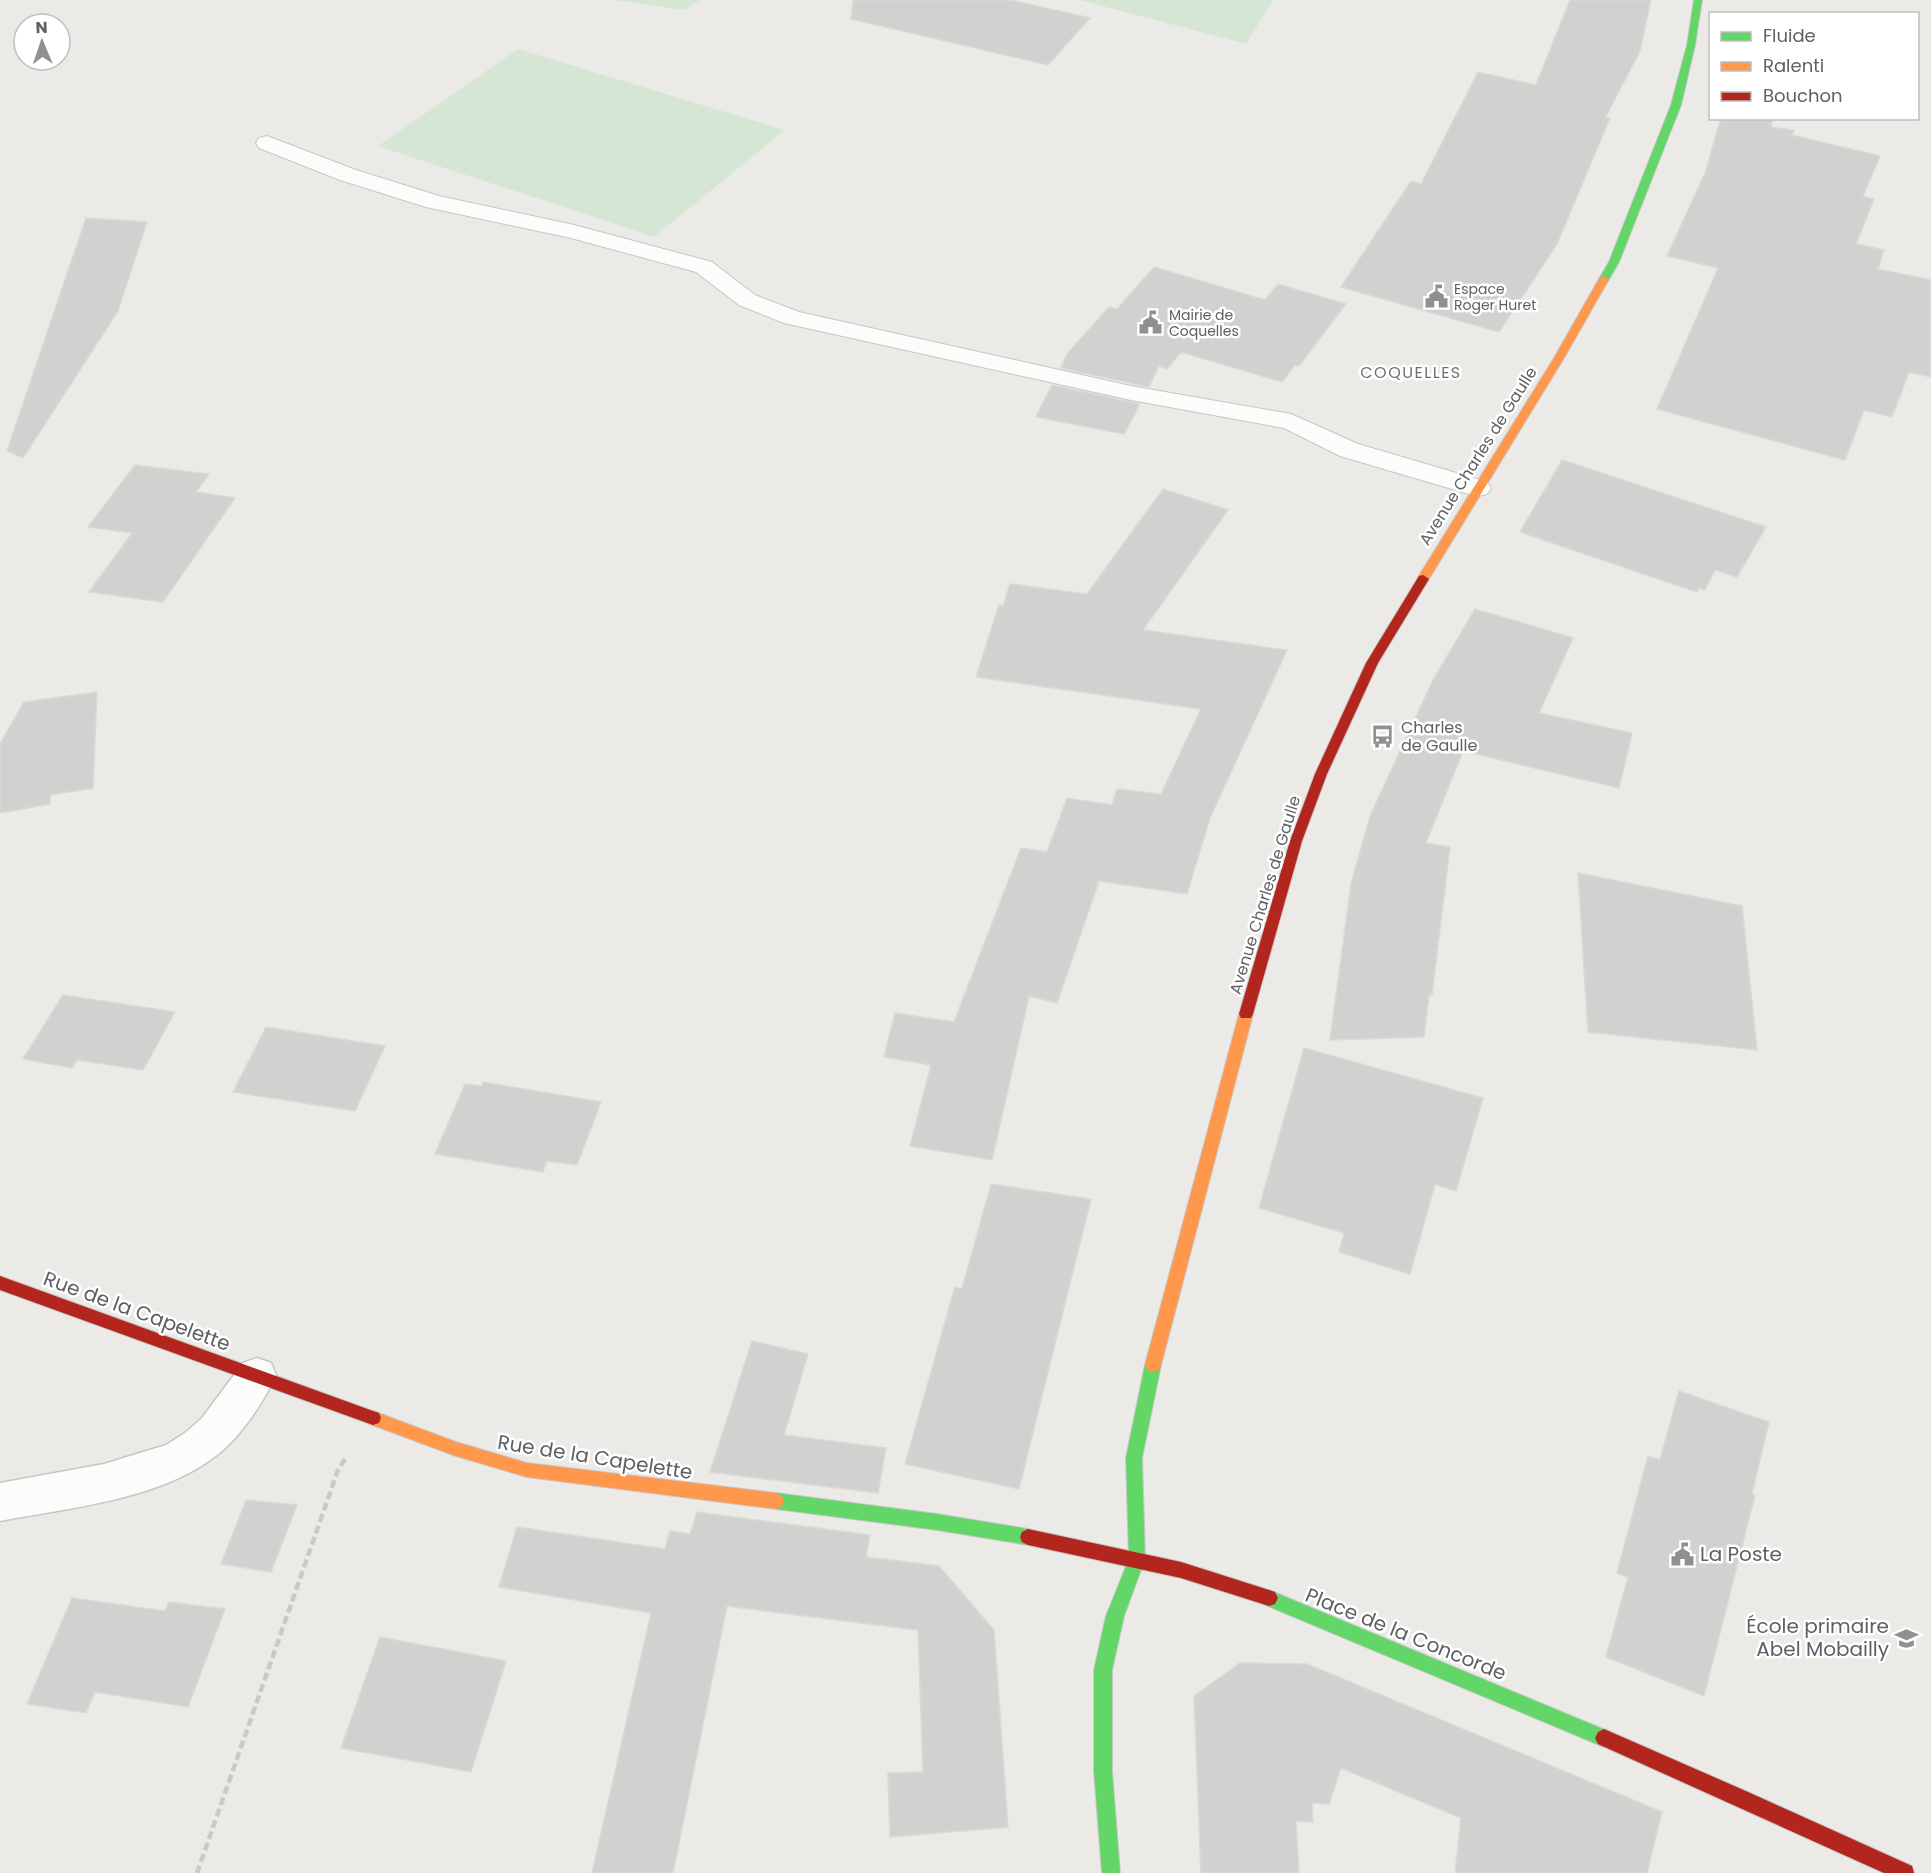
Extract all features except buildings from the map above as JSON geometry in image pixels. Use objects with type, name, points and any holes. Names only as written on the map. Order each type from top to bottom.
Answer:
[{"type":"main road","name":"Avenue Charles de Gaulle","points":[[1111,1873],[1103,1770],[1103,1670],[1115,1616],[1137,1559],[1134,1458],[1160,1336],[1250,1001],[1296,841],[1321,774],[1372,663],[1559,358],[1623,243],[1676,105],[1691,45],[1698,0]]},
{"type":"main road","name":"Rue de la Capelette","points":[[0,1283],[488,1460],[526,1470],[1026,1536],[1137,1559]]},
{"type":"main road","name":"Place de la Concorde","points":[[1137,1559],[1242,1588],[1318,1618],[1771,1810],[1905,1873]]},
{"type":"street","points":[[0,1502],[128,1476],[180,1458],[200,1446],[257,1375]]},
{"type":"lane","points":[[267,143],[348,175],[434,202],[574,232],[705,267],[747,300],[792,318],[1131,393],[1291,422],[1349,450],[1478,488]]},
{"type":"path","points":[[197,1873],[338,1470],[370,1417]]},
{"type":"green space","points":[[615,0],[700,0],[684,10]]},
{"type":"green space","points":[[1080,0],[1273,0],[1246,44]]},
{"type":"green space","points":[[518,49],[785,130],[654,237],[378,146]]},
{"type":"traffic: fast","points":[[1604,279],[1614,262],[1676,105],[1691,45],[1698,0]]},
{"type":"traffic: fast","points":[[1111,1873],[1103,1771],[1103,1670],[1115,1616],[1137,1559],[1134,1458],[1153,1365]]},
{"type":"traffic: fast","points":[[776,1501],[937,1522],[1028,1537]]},
{"type":"traffic: fast","points":[[1269,1598],[1604,1738]]},
{"type":"traffic: slow","points":[[1423,579],[1559,358],[1604,279]]},
{"type":"traffic: slow","points":[[1153,1365],[1246,1014]]},
{"type":"traffic: slow","points":[[373,1418],[456,1449],[527,1470],[776,1501]]},
{"type":"traffic: jam","points":[[1246,1014],[1296,841],[1321,774],[1372,663],[1423,579]]},
{"type":"traffic: jam","points":[[0,1283],[373,1418]]},
{"type":"traffic: jam","points":[[1028,1537],[1181,1570],[1269,1598]]},
{"type":"traffic: jam","points":[[1604,1738],[1905,1873]]},
{"type":"place","name":"Espace Roger Huret","points":[[1436,297]]},
{"type":"place","name":"Mairie de Coquelles","points":[[1151,323]]},
{"type":"place","name":"Charles de Gaulle","points":[[1383,736]]},
{"type":"place","name":"La Poste","points":[[1682,1554]]},
{"type":"place","name":"École primaire Abel Mobailly","points":[[1907,1638]]},
{"type":"district","name":"COQUELLES","points":[[1411,372]]}]
